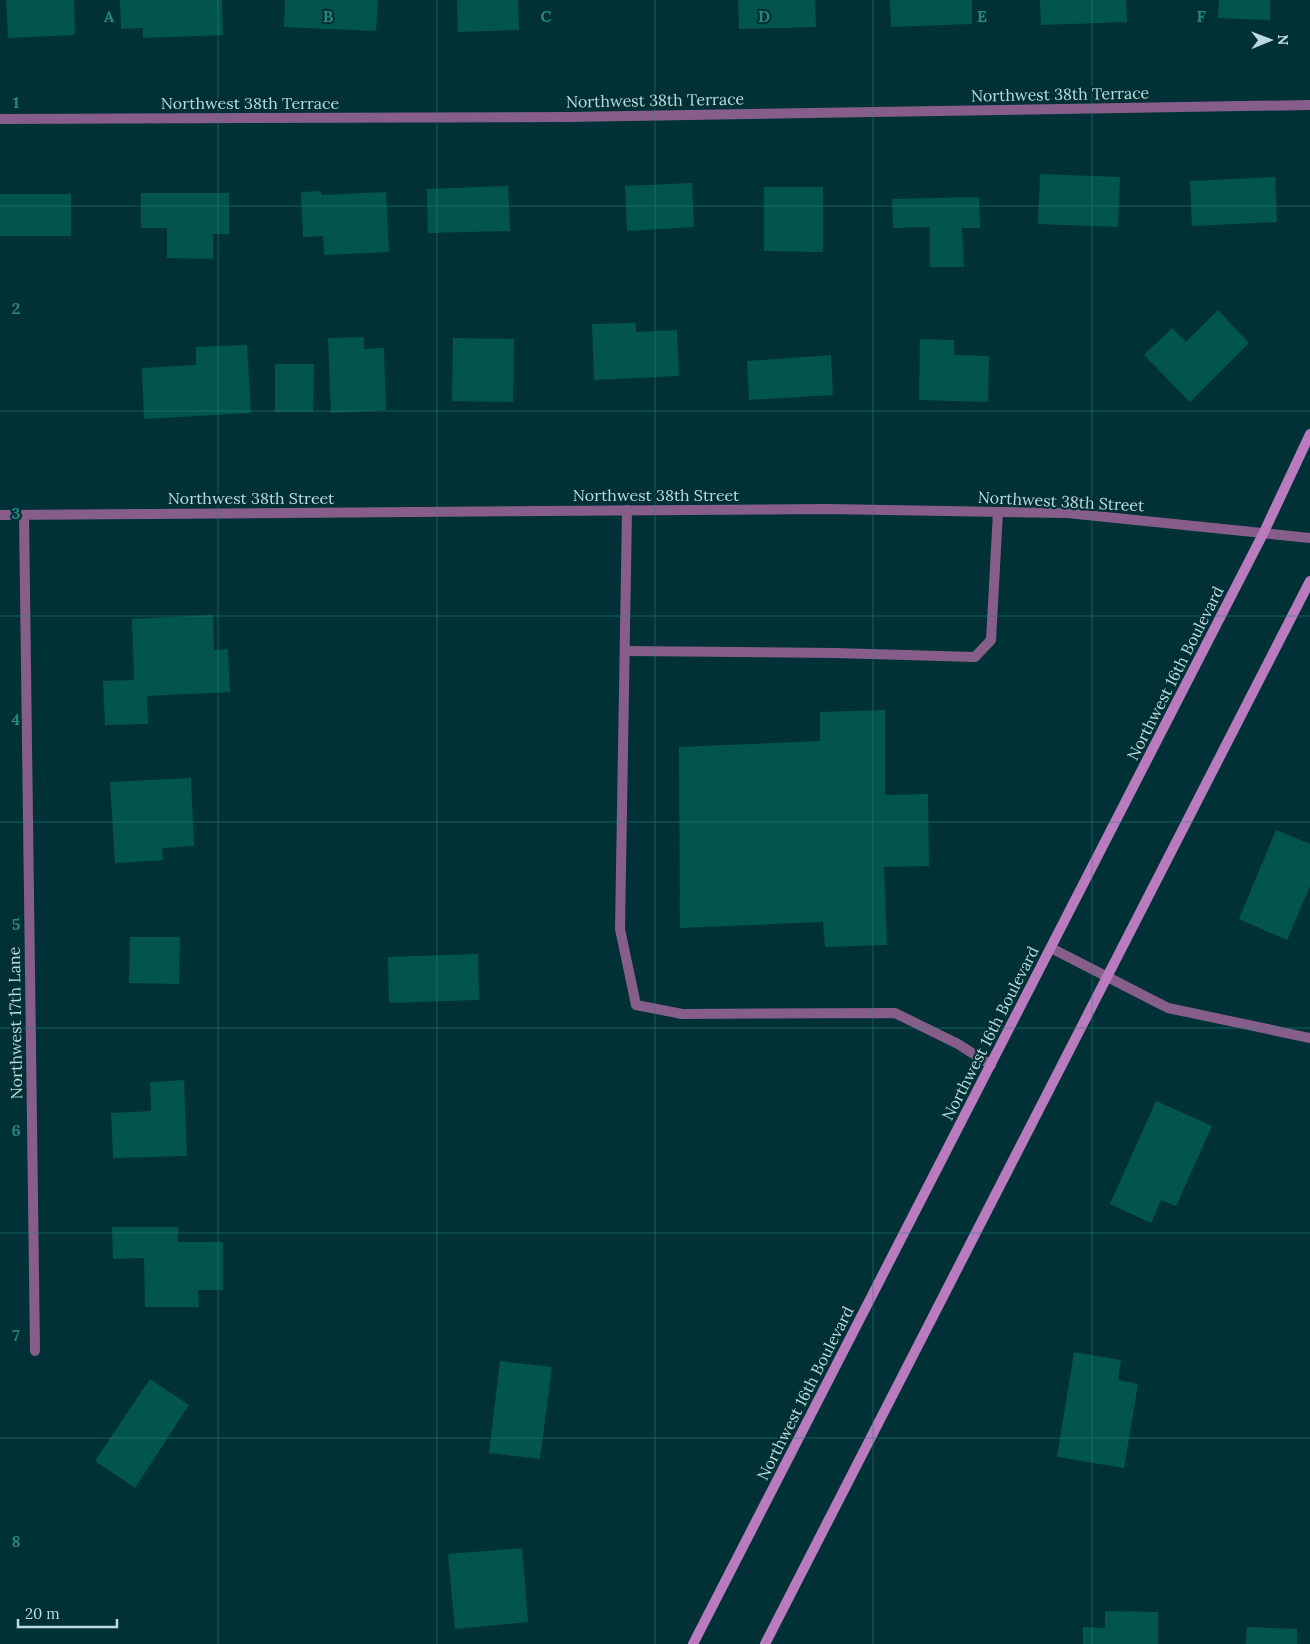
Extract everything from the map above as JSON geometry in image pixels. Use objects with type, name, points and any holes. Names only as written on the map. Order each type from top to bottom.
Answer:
[{"type":"main road","name":"Northwest 16th Boulevard","points":[[693,1644],[1264,532],[1310,434]]},
{"type":"main road","points":[[765,1644],[1310,581]]},
{"type":"street","name":"Northwest 38th Terrace","points":[[0,119],[569,117],[1310,105]]},
{"type":"street","name":"Northwest 38th Street","points":[[0,516],[827,509],[1067,514],[1310,538]]},
{"type":"street","points":[[627,510],[620,929],[636,1004],[682,1014],[895,1013],[958,1044],[991,1066]]},
{"type":"street","points":[[625,651],[835,653],[975,657],[991,640],[998,512]]},
{"type":"street","name":"Northwest 17th Lane","points":[[24,515],[35,1352]]},
{"type":"street","points":[[1051,948],[1106,978],[1168,1008],[1310,1038]]},
{"type":"building","points":[[6,0],[74,0],[75,35],[8,38]]},
{"type":"building","points":[[120,0],[222,0],[223,35],[143,38],[143,28],[121,29]]},
{"type":"building","points":[[285,0],[378,0],[376,31],[284,27]]},
{"type":"building","points":[[457,0],[518,0],[519,30],[458,32]]},
{"type":"building","points":[[738,0],[815,0],[816,27],[739,29]]},
{"type":"building","points":[[890,0],[972,0],[972,24],[891,27]]},
{"type":"building","points":[[1040,0],[1126,0],[1127,22],[1041,25]]},
{"type":"building","points":[[1219,0],[1270,0],[1270,20],[1218,18]]},
{"type":"building","points":[[1040,174],[1120,177],[1118,227],[1038,224]]},
{"type":"building","points":[[1275,177],[1277,222],[1192,226],[1190,181]]},
{"type":"building","points":[[692,183],[694,227],[627,231],[625,186]]},
{"type":"building","points":[[508,186],[510,231],[428,233],[427,189]]},
{"type":"building","points":[[764,187],[823,187],[823,252],[764,251]]},
{"type":"building","points":[[321,191],[321,195],[386,192],[389,252],[324,255],[323,236],[303,237],[301,192]]},
{"type":"building","points":[[141,193],[229,193],[229,234],[213,234],[213,259],[167,258],[167,228],[141,228]]},
{"type":"building","points":[[0,194],[71,194],[71,236],[0,236]]},
{"type":"building","points":[[979,197],[980,228],[962,228],[964,267],[930,267],[930,227],[893,228],[892,199]]},
{"type":"building","points":[[1218,310],[1249,343],[1190,402],[1144,355],[1172,328],[1186,342]]},
{"type":"building","points":[[635,323],[636,332],[677,330],[679,376],[594,380],[592,324]]},
{"type":"building","points":[[364,337],[364,349],[384,348],[386,410],[331,413],[328,338]]},
{"type":"building","points":[[453,338],[514,339],[513,402],[452,401]]},
{"type":"building","points":[[920,339],[954,340],[954,355],[989,356],[988,402],[919,400]]},
{"type":"building","points":[[247,345],[251,413],[144,419],[142,368],[196,365],[196,347]]},
{"type":"building","points":[[831,355],[833,395],[749,400],[747,361]]},
{"type":"building","points":[[275,364],[314,364],[313,412],[275,412]]},
{"type":"building","points":[[213,615],[214,650],[228,649],[230,692],[147,696],[148,724],[105,725],[103,681],[134,680],[132,619]]},
{"type":"building","points":[[885,710],[885,795],[928,794],[929,866],[884,867],[887,945],[825,947],[823,922],[680,928],[679,747],[820,741],[820,712]]},
{"type":"building","points":[[191,778],[194,846],[162,848],[163,860],[115,863],[110,782]]},
{"type":"building","points":[[1276,830],[1310,844],[1310,886],[1287,940],[1239,919]]},
{"type":"building","points":[[130,937],[180,937],[179,984],[129,983]]},
{"type":"building","points":[[478,954],[479,1000],[389,1003],[388,957]]},
{"type":"building","points":[[184,1080],[187,1156],[113,1158],[111,1113],[151,1111],[150,1082]]},
{"type":"building","points":[[1156,1101],[1212,1126],[1176,1206],[1161,1200],[1151,1223],[1110,1204]]},
{"type":"building","points":[[112,1227],[178,1227],[178,1242],[223,1242],[223,1290],[198,1290],[199,1307],[145,1307],[144,1258],[113,1259]]},
{"type":"building","points":[[1074,1352],[1121,1360],[1118,1380],[1138,1384],[1124,1468],[1057,1457]]},
{"type":"building","points":[[500,1361],[552,1367],[540,1459],[489,1453]]},
{"type":"building","points":[[150,1379],[189,1405],[135,1488],[95,1461]]},
{"type":"building","points":[[522,1548],[528,1622],[455,1629],[448,1554]]},
{"type":"building","points":[[1105,1611],[1158,1612],[1158,1644],[1083,1644],[1083,1627],[1105,1628]]},
{"type":"building","points":[[1247,1627],[1297,1629],[1297,1644],[1246,1644]]}]
